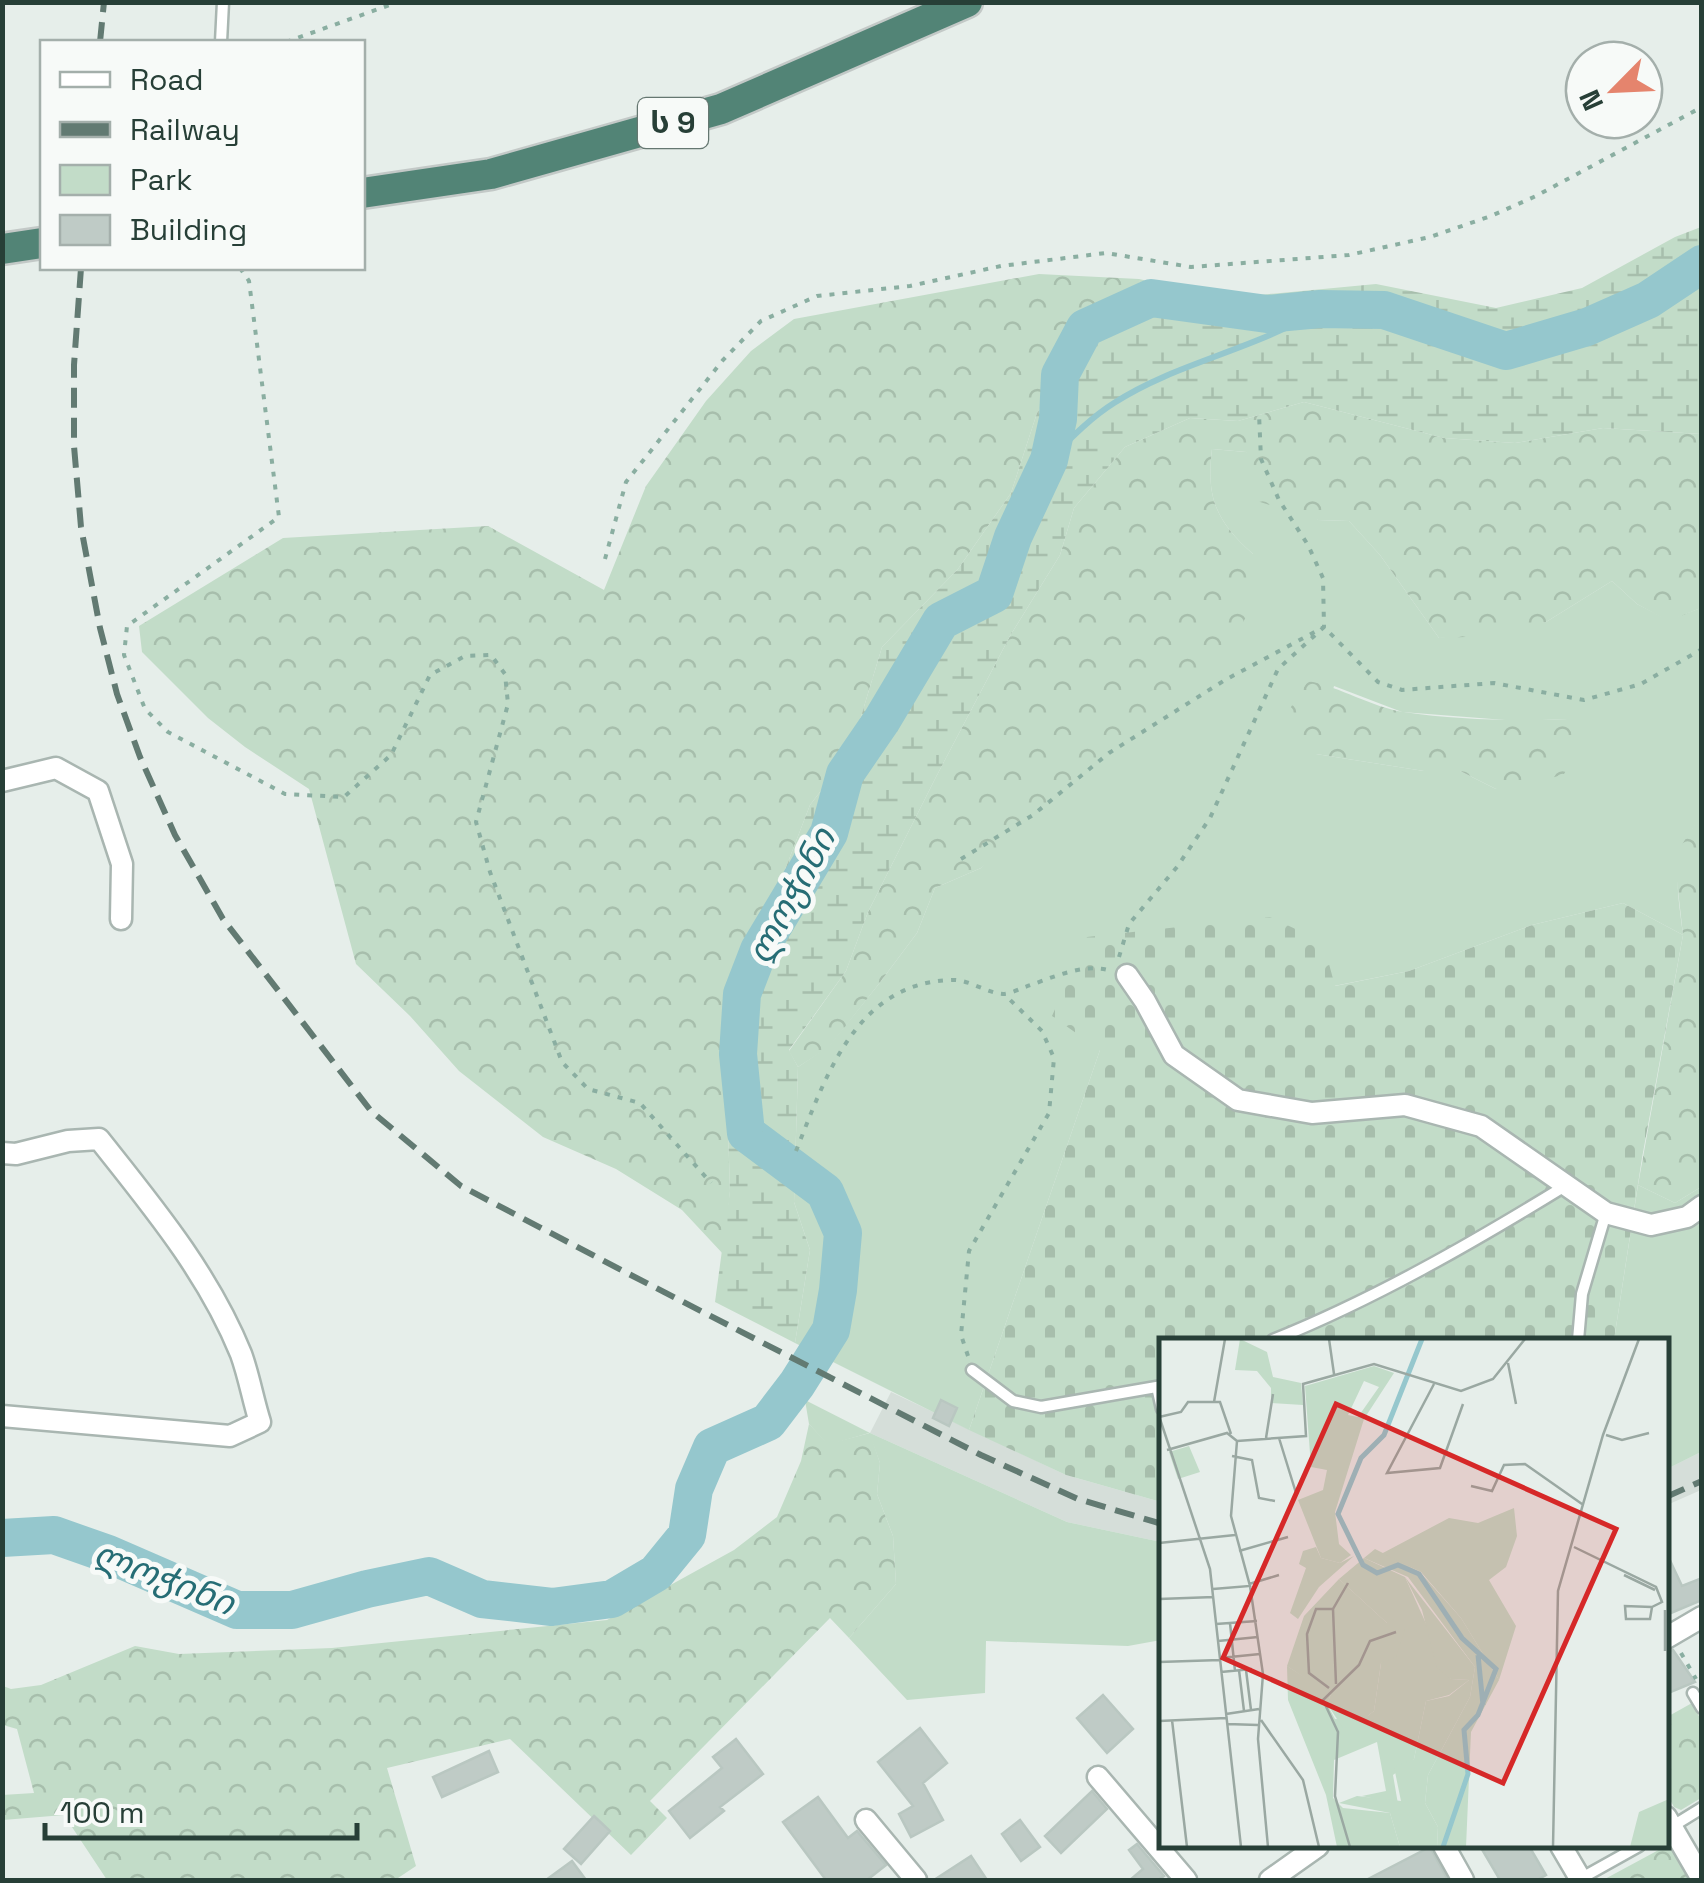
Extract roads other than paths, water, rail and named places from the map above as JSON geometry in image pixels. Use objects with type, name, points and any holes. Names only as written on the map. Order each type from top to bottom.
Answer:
[{"type":"highway","name":"ს 9","points":[[365,193],[491,174],[721,110],[967,2]]},
{"type":"highway","points":[[2,249],[40,243]]},
{"type":"street","points":[[2,781],[56,768],[98,790],[122,864],[121,919]]},
{"type":"street","points":[[1127,975],[1174,1055],[1238,1100],[1312,1113],[1404,1104],[1481,1126],[1606,1213],[1651,1225],[1687,1217],[1702,1206]]},
{"type":"street","points":[[2,1153],[99,1139],[172,1230],[208,1286],[242,1356],[260,1422],[230,1436],[2,1416]]},
{"type":"street","points":[[1669,1637],[1702,1617]]},
{"type":"street","points":[[1098,1777],[1186,1880]]},
{"type":"street","points":[[866,1820],[916,1880]]},
{"type":"street","points":[[1669,1827],[1702,1879]]},
{"type":"street","points":[[1270,1880],[1315,1848]]},
{"type":"street","points":[[1445,1848],[1462,1880]]},
{"type":"street","points":[[1563,1848],[1580,1880]]},
{"type":"lane","points":[[221,40],[222,2]]},
{"type":"lane","points":[[1278,1338],[1320,1322],[1566,1186]]},
{"type":"lane","points":[[1578,1338],[1582,1294],[1606,1213]]},
{"type":"lane","points":[[972,1370],[1013,1401],[1041,1407],[1159,1386]]},
{"type":"lane","points":[[1693,1693],[1702,1708]]},
{"type":"lane","points":[[1669,1824],[1702,1808]]},
{"type":"lane","points":[[1580,1880],[1636,1848]]},
{"type":"waterway","name":"ლოჭინი","points":[[2,1538],[54,1535],[237,1610],[292,1610],[429,1576],[482,1599],[552,1607],[612,1599],[656,1573],[687,1535],[694,1489],[712,1447],[768,1422],[831,1330],[838,1290],[843,1233],[825,1192],[746,1133],[738,1054],[742,994],[759,950],[829,833],[845,774],[941,621],[994,594],[1013,537],[1049,460],[1058,419],[1060,375],[1085,328],[1151,298],[1267,314],[1320,309],[1384,310],[1506,351],[1587,327],[1648,300],[1702,264]]},
{"type":"waterway","points":[[1049,460],[1097,415],[1138,389],[1270,335],[1320,309]]},
{"type":"railway","points":[[100,40],[104,2]]},
{"type":"railway","points":[[81,270],[74,365],[74,446],[81,527],[117,694],[175,835],[223,919],[371,1111],[461,1186],[627,1273],[981,1455],[1078,1499],[1159,1523]]},
{"type":"railway","points":[[1669,1496],[1702,1481]]}]
